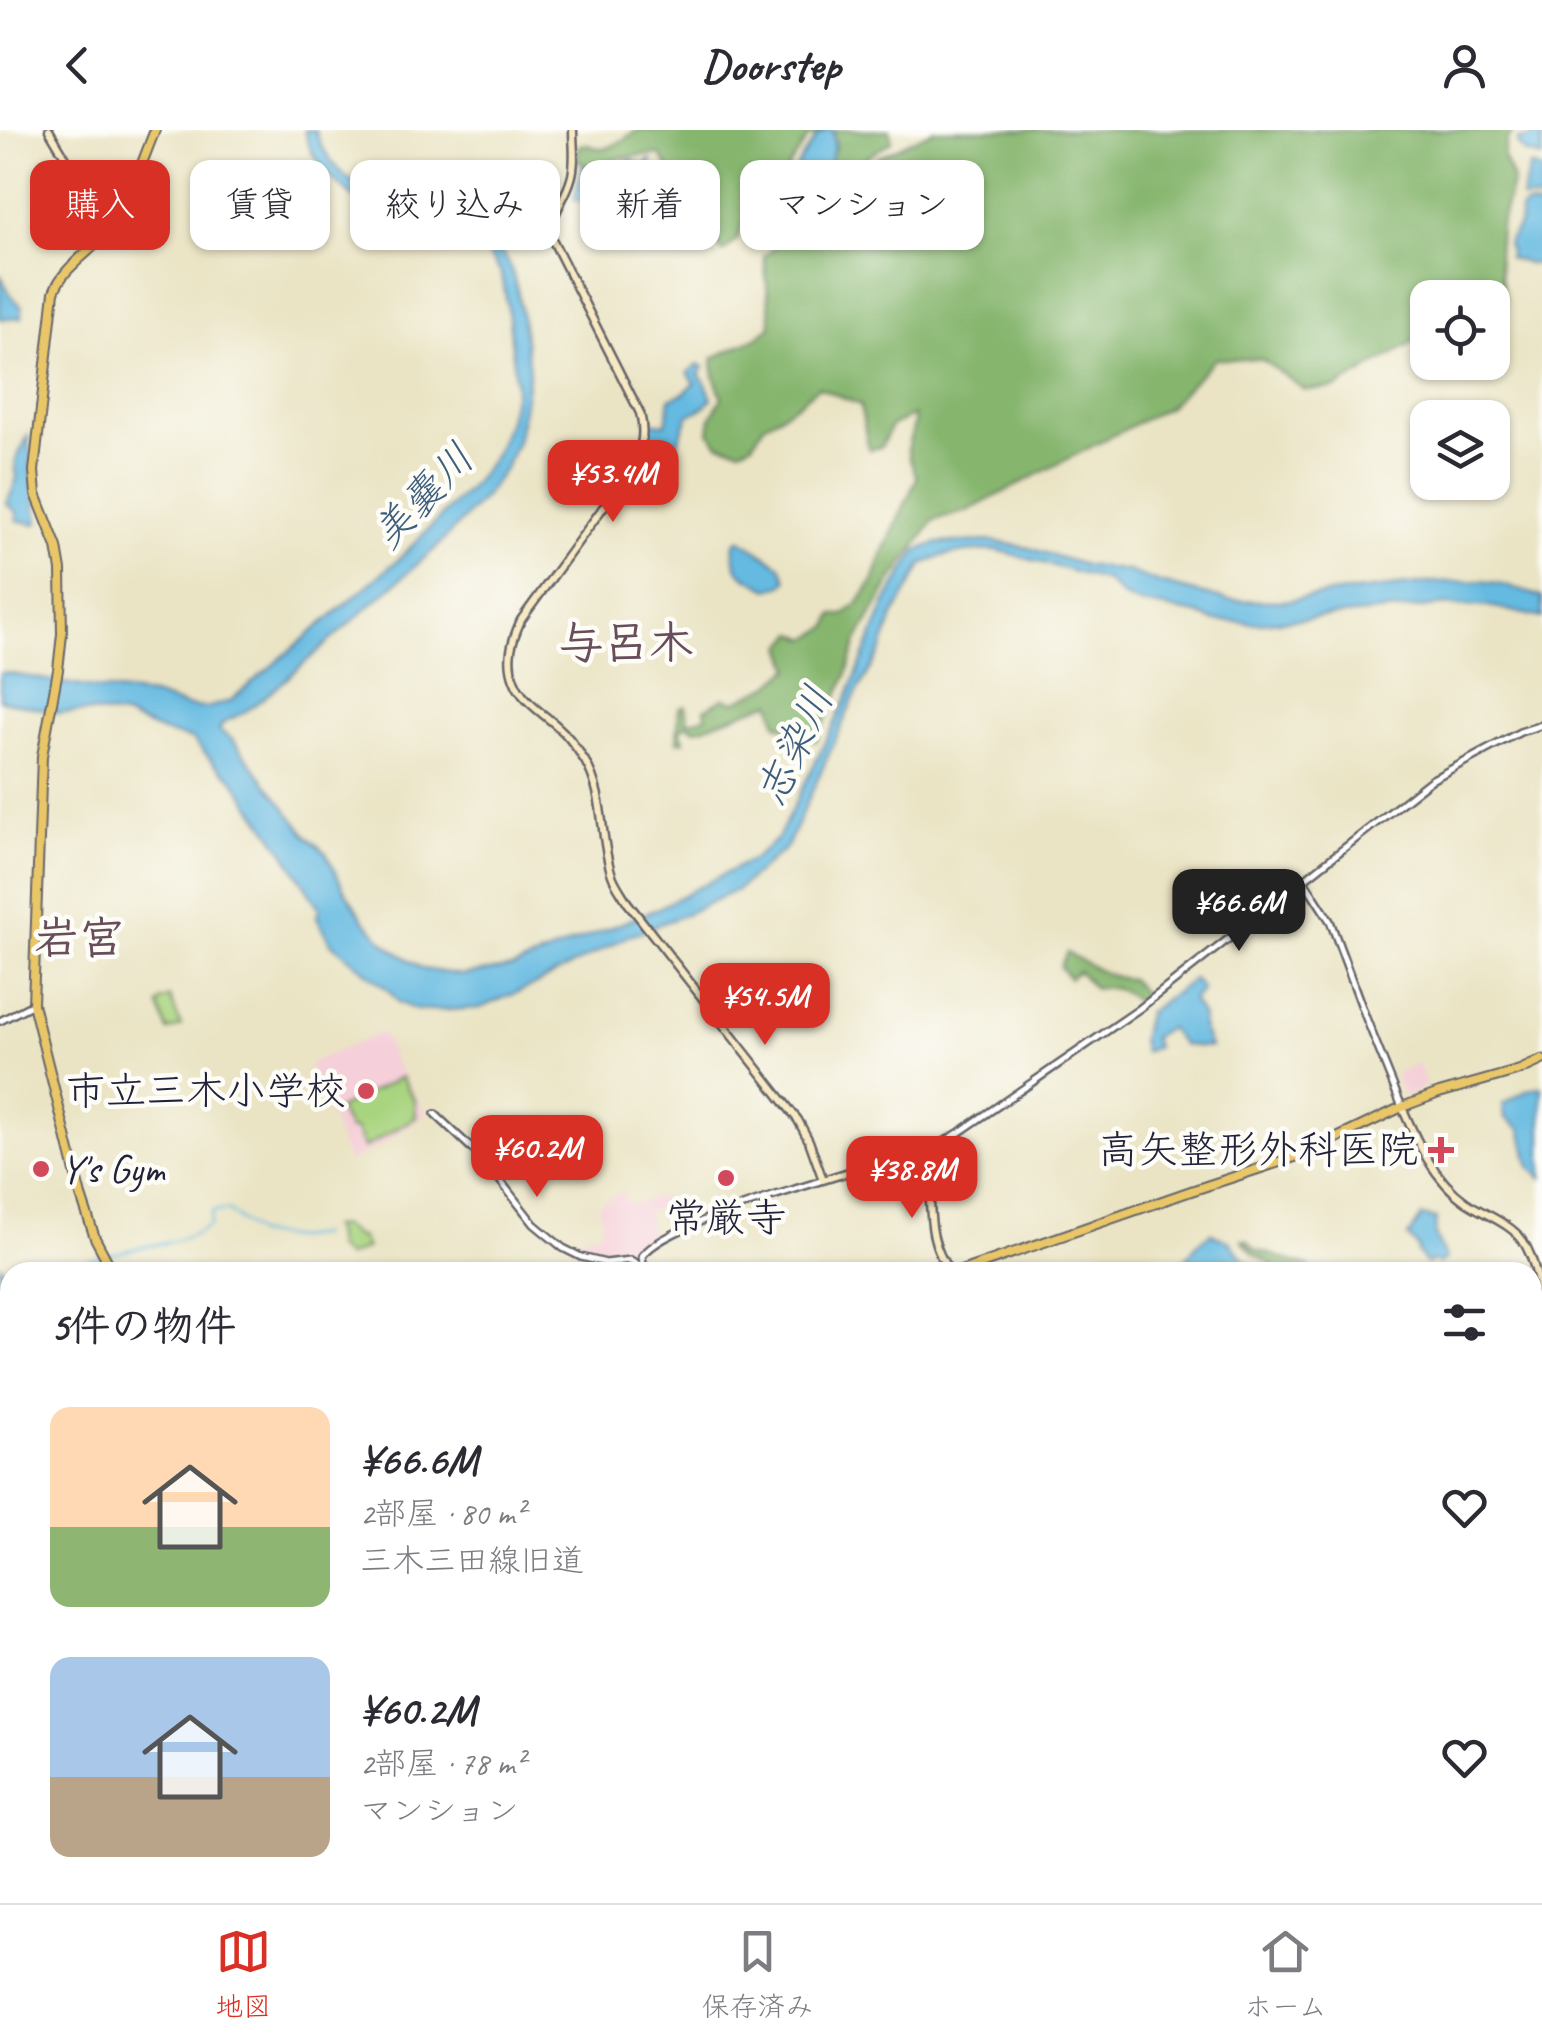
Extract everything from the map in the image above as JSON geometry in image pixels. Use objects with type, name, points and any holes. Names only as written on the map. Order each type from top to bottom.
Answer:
[{"type":"main road","points":[[49,130],[67,160]]},
{"type":"main road","points":[[141,160],[155,130]]},
{"type":"main road","points":[[573,130],[572,177],[550,226],[552,239],[640,414],[643,439],[629,472],[521,620],[511,642],[510,668],[522,694],[565,734],[590,771],[598,792],[613,879],[631,908],[798,1120],[823,1180],[923,1149],[930,1174],[931,1232],[944,1262]]},
{"type":"main road","points":[[90,250],[58,280],[54,292],[34,472],[36,494],[57,547],[61,570],[62,634],[42,756],[33,1004],[80,1196],[108,1262]]},
{"type":"main road","points":[[987,1262],[1301,1155],[1439,1093],[1542,1060]]},
{"type":"main road","points":[[1402,1108],[1416,1141],[1450,1188],[1511,1229],[1527,1248],[1531,1262]]},
{"type":"street","points":[[923,1149],[960,1132],[1139,1010],[1432,780],[1520,732],[1542,725]]},
{"type":"street","points":[[1304,880],[1330,921],[1402,1108]]},
{"type":"street","points":[[0,1021],[33,1004]]},
{"type":"street","points":[[434,1114],[484,1160],[534,1224],[563,1248],[602,1262]]},
{"type":"street","points":[[643,1262],[647,1249],[680,1231],[823,1180]]},
{"type":"shaded area","name":"市立三木小学校","points":[[380,1033],[426,1114],[380,1146],[348,1162],[310,1063]]},
{"type":"shaded area","points":[[1418,1063],[1426,1085],[1408,1097],[1402,1094],[1394,1074]]},
{"type":"shaded area","points":[[622,1191],[629,1204],[664,1196],[664,1209],[647,1211],[651,1243],[615,1261],[573,1251],[585,1234],[600,1233],[598,1205]]},
{"type":"green space","points":[[638,130],[825,130],[815,138],[810,135],[794,160],[740,160],[740,232],[737,240],[723,252],[720,160],[664,160],[660,155],[650,155],[578,160],[580,145],[601,149]]},
{"type":"green space","points":[[833,130],[889,130],[892,141],[864,159],[830,160],[836,146]]},
{"type":"green space","points":[[934,130],[1515,130],[1507,140],[1503,157],[1513,180],[1500,226],[1502,280],[1410,280],[1410,344],[1336,388],[1305,390],[1261,359],[1215,359],[1168,407],[967,511],[934,520],[890,583],[857,641],[846,677],[816,741],[777,724],[771,702],[704,727],[686,725],[680,730],[684,741],[677,741],[679,708],[685,705],[688,722],[706,717],[705,709],[724,698],[734,702],[771,685],[791,668],[783,646],[795,633],[808,639],[829,626],[833,615],[844,615],[858,604],[873,581],[917,478],[908,451],[914,415],[891,426],[881,447],[869,450],[860,405],[818,387],[764,425],[753,443],[741,449],[719,444],[709,432],[722,397],[714,376],[713,358],[771,327],[764,256],[772,250],[984,250],[984,160],[876,158]]},
{"type":"green space","points":[[1067,952],[1105,973],[1130,979],[1145,995],[1137,1004],[1119,990],[1095,989],[1078,971],[1069,978],[1060,967]]},
{"type":"green space","points":[[170,997],[181,1026],[168,1031],[158,1005]]},
{"type":"green space","points":[[401,1077],[415,1101],[416,1117],[364,1148],[355,1129],[349,1130],[338,1109]]},
{"type":"green space","points":[[342,1226],[361,1237],[366,1248],[346,1257],[336,1248],[331,1227]]},
{"type":"green space","points":[[1242,1240],[1256,1250],[1295,1262],[1268,1262]]},
{"type":"water","points":[[304,130],[315,130],[321,146],[350,180],[350,194],[330,176],[330,160],[317,160]]},
{"type":"water","points":[[825,130],[833,130],[830,160],[801,160]]},
{"type":"water","points":[[1540,130],[1542,158],[1525,153],[1517,144]]},
{"type":"water","points":[[1530,166],[1542,170],[1542,201],[1521,199]]},
{"type":"water","points":[[580,175],[580,201],[574,200]]},
{"type":"water","points":[[1526,205],[1542,208],[1542,263],[1509,258],[1507,243]]},
{"type":"water","points":[[485,250],[500,250],[510,265],[529,370],[517,442],[505,468],[485,496],[438,546],[277,687],[248,710],[223,723],[219,730],[233,740],[308,837],[326,853],[364,920],[387,945],[423,969],[462,975],[514,967],[656,909],[755,858],[778,838],[847,698],[887,600],[917,550],[938,543],[992,541],[1029,548],[1227,600],[1284,601],[1435,582],[1484,581],[1542,597],[1542,618],[1494,607],[1449,605],[1259,623],[1214,621],[1137,603],[1122,596],[1107,581],[997,550],[941,556],[923,564],[893,617],[882,649],[854,698],[787,847],[737,890],[631,935],[532,986],[480,1008],[416,1010],[398,1002],[331,943],[317,917],[319,908],[286,855],[232,778],[192,739],[124,716],[60,713],[0,700],[0,673],[152,695],[186,706],[206,708],[230,701],[399,559],[475,482],[495,455],[516,388],[501,273]]},
{"type":"water","points":[[0,274],[22,307],[22,317],[0,319]]},
{"type":"water","points":[[698,365],[704,367],[699,375],[712,398],[688,416],[673,456],[666,456],[652,476],[650,460],[643,455],[647,422],[666,424],[670,399],[695,383],[688,372]]},
{"type":"water","points":[[28,436],[38,523],[34,524],[17,520],[17,512],[7,504],[17,478],[15,462]]},
{"type":"water","points":[[603,442],[608,449],[606,457],[579,476],[570,493],[566,485],[566,455],[590,452]]},
{"type":"water","points":[[740,539],[781,566],[787,580],[783,585],[769,589],[741,573],[734,554],[735,543]]},
{"type":"water","points":[[1194,979],[1202,990],[1192,1000],[1202,1016],[1210,1047],[1182,1045],[1169,1028],[1153,1038],[1156,1047],[1144,1052],[1141,1040],[1147,1013]]},
{"type":"water","points":[[1542,1086],[1542,1178],[1530,1168],[1521,1129],[1505,1117],[1503,1104]]},
{"type":"water","points":[[1422,1216],[1436,1219],[1435,1235],[1446,1259],[1425,1262],[1408,1237]]},
{"type":"water","points":[[1211,1233],[1229,1241],[1246,1262],[1184,1262]]},
{"type":"waterway","points":[[80,1262],[191,1235],[210,1225],[212,1212],[228,1210],[257,1234],[297,1238],[320,1235]]},
{"type":"place","name":"市立三木小学校","points":[[366,1091]]},
{"type":"place","name":"高矢整形外科医院","points":[[1441,1150]]},
{"type":"place","name":"Y's Gym","points":[[41,1169]]},
{"type":"place","name":"常厳寺","points":[[726,1178]]},
{"type":"district","name":"与呂木","points":[[626,643]]},
{"type":"district","name":"岩宮","points":[[79,938]]},
{"type":"water label","name":"美嚢川","points":[[423,496]]},
{"type":"water label","name":"志染川","points":[[795,746]]}]
